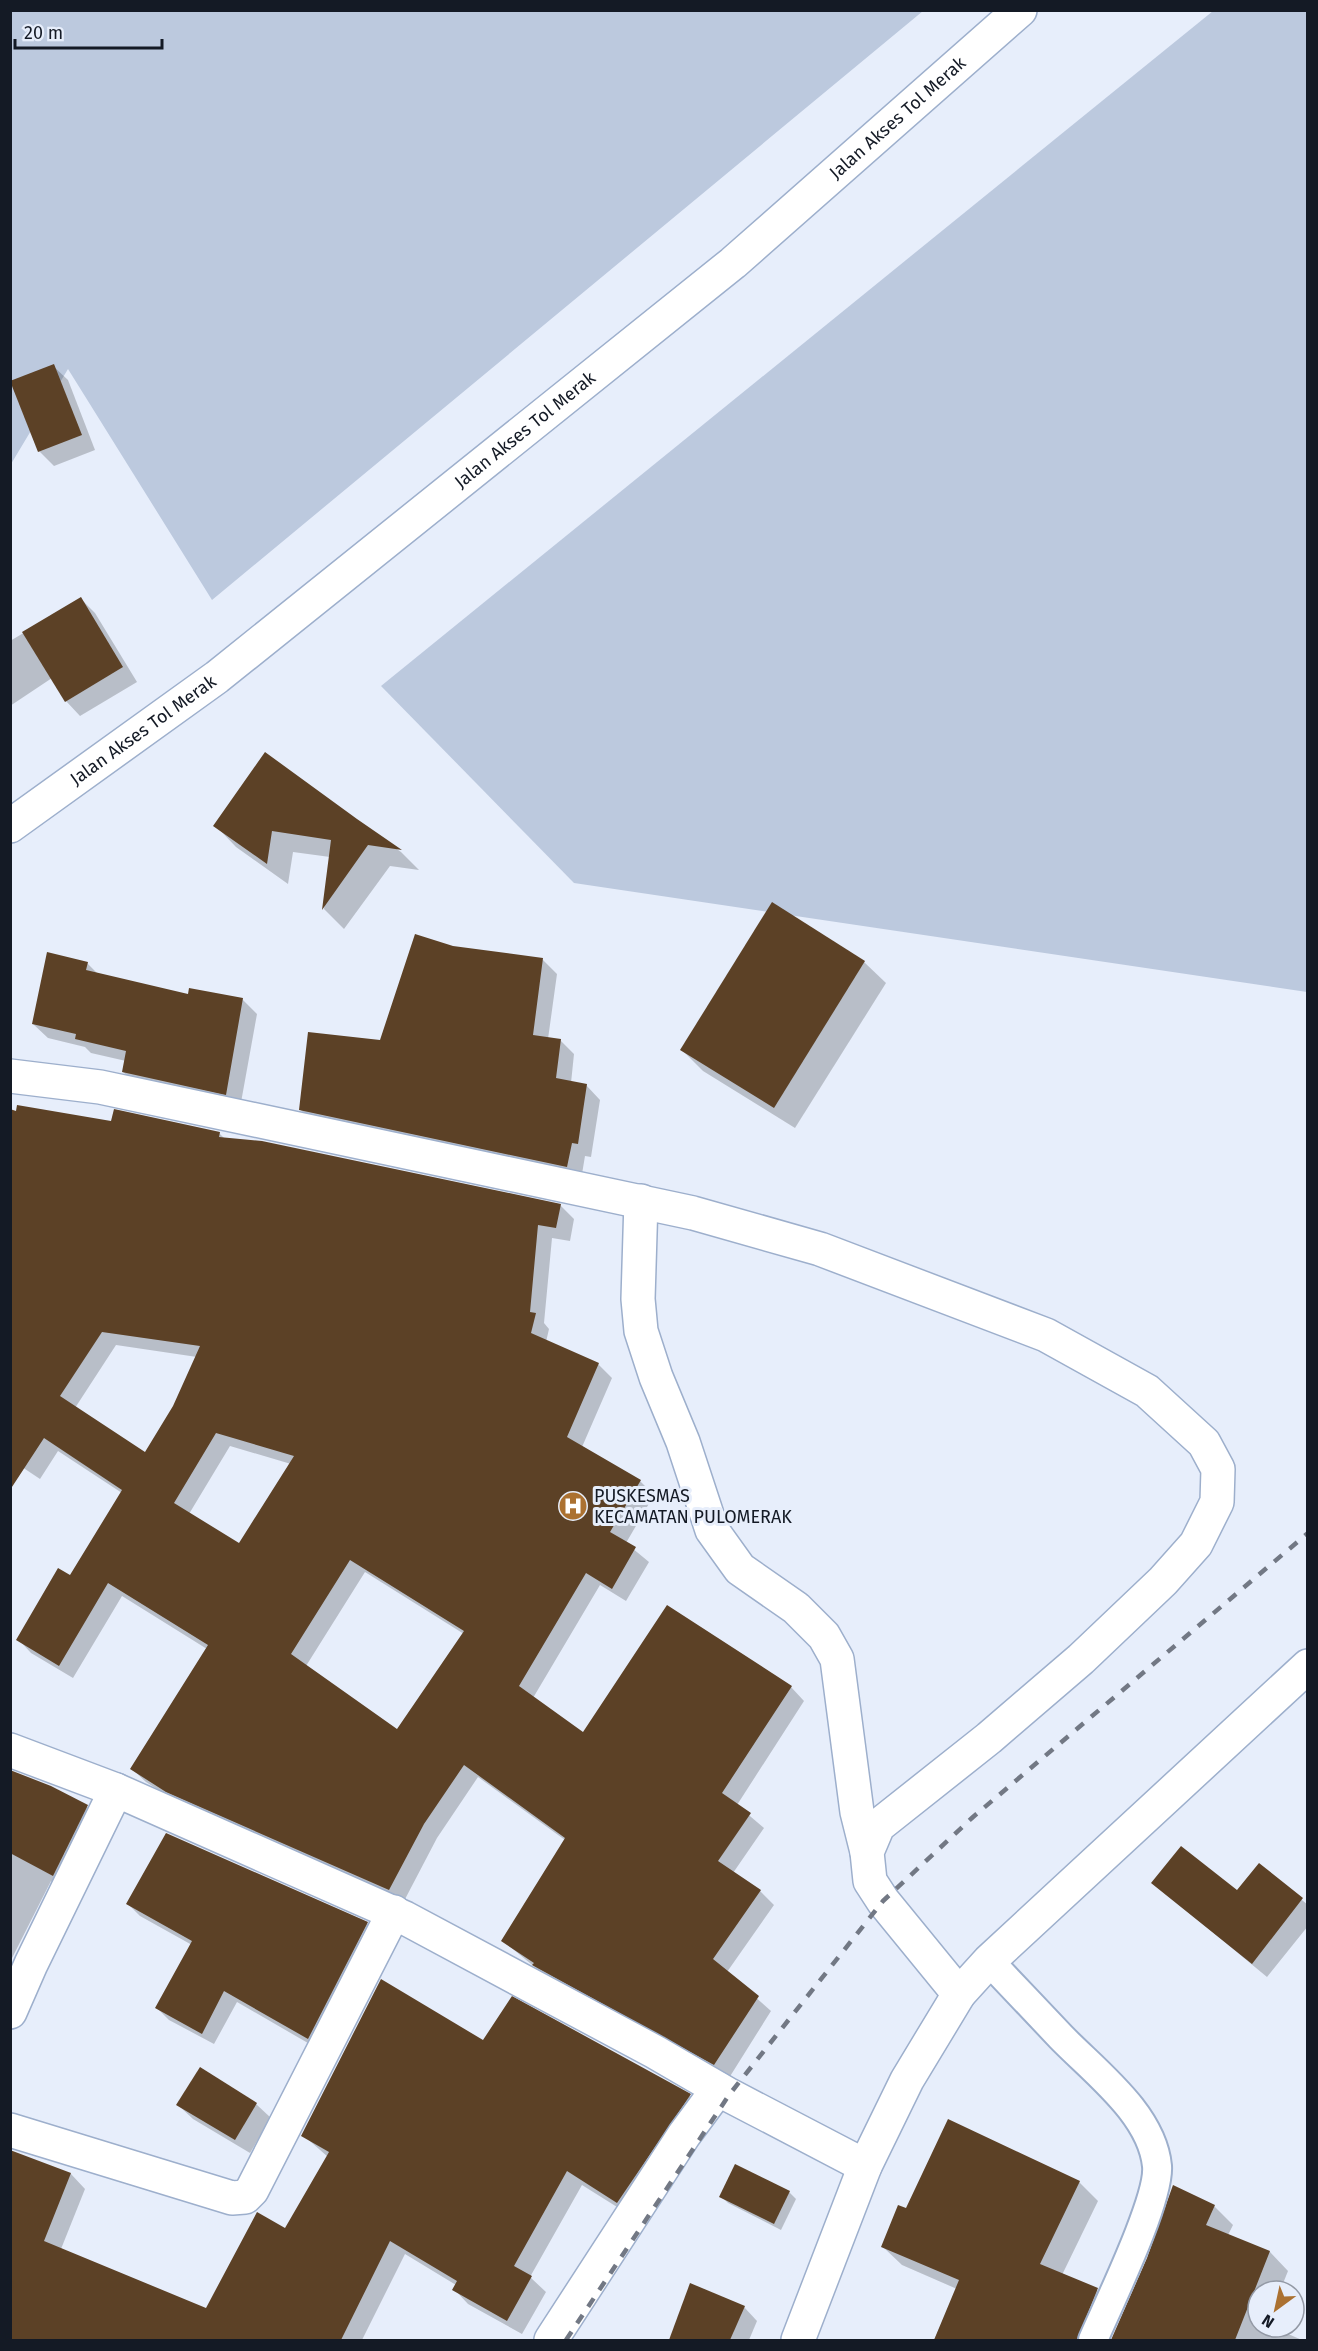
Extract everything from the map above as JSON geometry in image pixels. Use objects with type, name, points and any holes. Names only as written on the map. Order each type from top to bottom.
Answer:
[{"type":"main road","name":"Jalan Akses Tol Merak","points":[[10,826],[218,677],[733,263],[1020,10]]},
{"type":"main road","points":[[10,1076],[100,1087],[641,1201],[735,1224],[820,1249],[1046,1335],[1148,1391],[1204,1443],[1218,1469],[1217,1502],[1196,1544],[1163,1581],[1081,1659],[997,1731],[878,1826],[867,1852]]},
{"type":"main road","points":[[641,1201],[638,1299],[642,1331],[656,1377],[683,1442],[712,1530],[740,1569],[796,1608],[824,1636],[837,1659],[857,1812],[867,1852],[870,1881],[883,1902],[959,1994]]},
{"type":"main road","points":[[798,2340],[807,2311],[865,2166],[907,2080],[959,1994],[989,1961],[1308,1666]]},
{"type":"main road","points":[[10,1750],[116,1790],[394,1912],[655,2052],[718,2089],[865,2166]]},
{"type":"main road","points":[[10,2012],[116,1790]]},
{"type":"main road","points":[[10,2130],[232,2198],[244,2197],[252,2190],[394,1912]]},
{"type":"main road","points":[[551,2340],[684,2135],[718,2089]]},
{"type":"lane","points":[[989,1961],[1063,2039],[1114,2087],[1143,2124],[1157,2167],[1150,2204],[1093,2340]]},
{"type":"shaded area","points":[[11,11],[923,11],[212,600],[68,369],[11,464]]},
{"type":"shaded area","points":[[1213,11],[1307,11],[1307,992],[574,883],[381,686]]},
{"type":"building","points":[[54,364],[82,435],[38,452],[10,381]]},
{"type":"building","points":[[81,597],[123,667],[65,702],[22,632]]},
{"type":"building","points":[[265,752],[402,850],[368,845],[322,910],[331,840],[272,831],[267,864],[213,826]]},
{"type":"building","points":[[772,902],[865,961],[774,1108],[680,1050]]},
{"type":"building","points":[[415,934],[453,946],[543,958],[533,1035],[561,1039],[556,1078],[587,1084],[578,1144],[572,1143],[567,1167],[299,1110],[308,1032],[380,1040]]},
{"type":"building","points":[[47,952],[88,962],[86,970],[188,994],[189,988],[243,998],[226,1095],[122,1072],[126,1051],[75,1039],[76,1034],[32,1024]]},
{"type":"building","points":[[17,1105],[111,1121],[114,1109],[220,1132],[219,1137],[262,1141],[561,1204],[556,1228],[538,1225],[530,1312],[536,1313],[531,1333],[599,1363],[567,1437],[641,1480],[610,1532],[636,1547],[612,1589],[586,1573],[519,1686],[583,1732],[667,1605],[792,1686],[722,1793],[751,1813],[718,1861],[761,1890],[713,1959],[759,1996],[714,2065],[532,1965],[534,1963],[501,1941],[565,1838],[464,1765],[424,1824],[389,1890],[166,1792],[130,1769],[208,1645],[108,1583],[59,1666],[16,1640],[58,1568],[70,1575],[122,1490],[44,1438],[10,1490],[10,1109],[16,1111]],"holes":[[[102,1332],[200,1346],[173,1406],[145,1452],[60,1396]],[[216,1433],[294,1456],[239,1543],[174,1503]],[[350,1560],[464,1631],[397,1729],[291,1654]]]},
{"type":"building","points":[[10,1770],[51,1786],[88,1805],[53,1876],[10,1853]]},
{"type":"building","points":[[166,1833],[368,1922],[308,2039],[224,1991],[202,2034],[155,2008],[192,1941],[126,1904]]},
{"type":"building","points":[[1181,1846],[1237,1890],[1259,1863],[1303,1898],[1252,1964],[1151,1883]]},
{"type":"building","points":[[381,1979],[483,2040],[512,1996],[691,2094],[617,2203],[567,2171],[514,2266],[532,2276],[507,2321],[452,2290],[457,2281],[390,2241],[341,2340],[10,2340],[10,2150],[71,2173],[44,2241],[206,2308],[257,2212],[285,2228],[329,2152],[301,2136]]},
{"type":"building","points":[[200,2067],[257,2103],[235,2140],[176,2105]]},
{"type":"building","points":[[948,2119],[1080,2181],[1040,2264],[1098,2288],[1077,2340],[934,2340],[959,2280],[881,2247],[898,2205],[906,2208]]},
{"type":"building","points":[[735,2164],[790,2191],[774,2224],[719,2197]]},
{"type":"building","points":[[1173,2185],[1215,2205],[1206,2225],[1270,2251],[1259,2279],[1246,2279],[1246,2312],[1235,2340],[1111,2340],[1147,2258]]},
{"type":"building","points":[[690,2283],[745,2306],[730,2340],[669,2340]]},
{"type":"railway","points":[[566,2340],[729,2095],[883,1901],[973,1817],[1308,1533]]},
{"type":"place","name":"PUSKESMAS KECAMATAN PULOMERAK","points":[[573,1506]]}]
